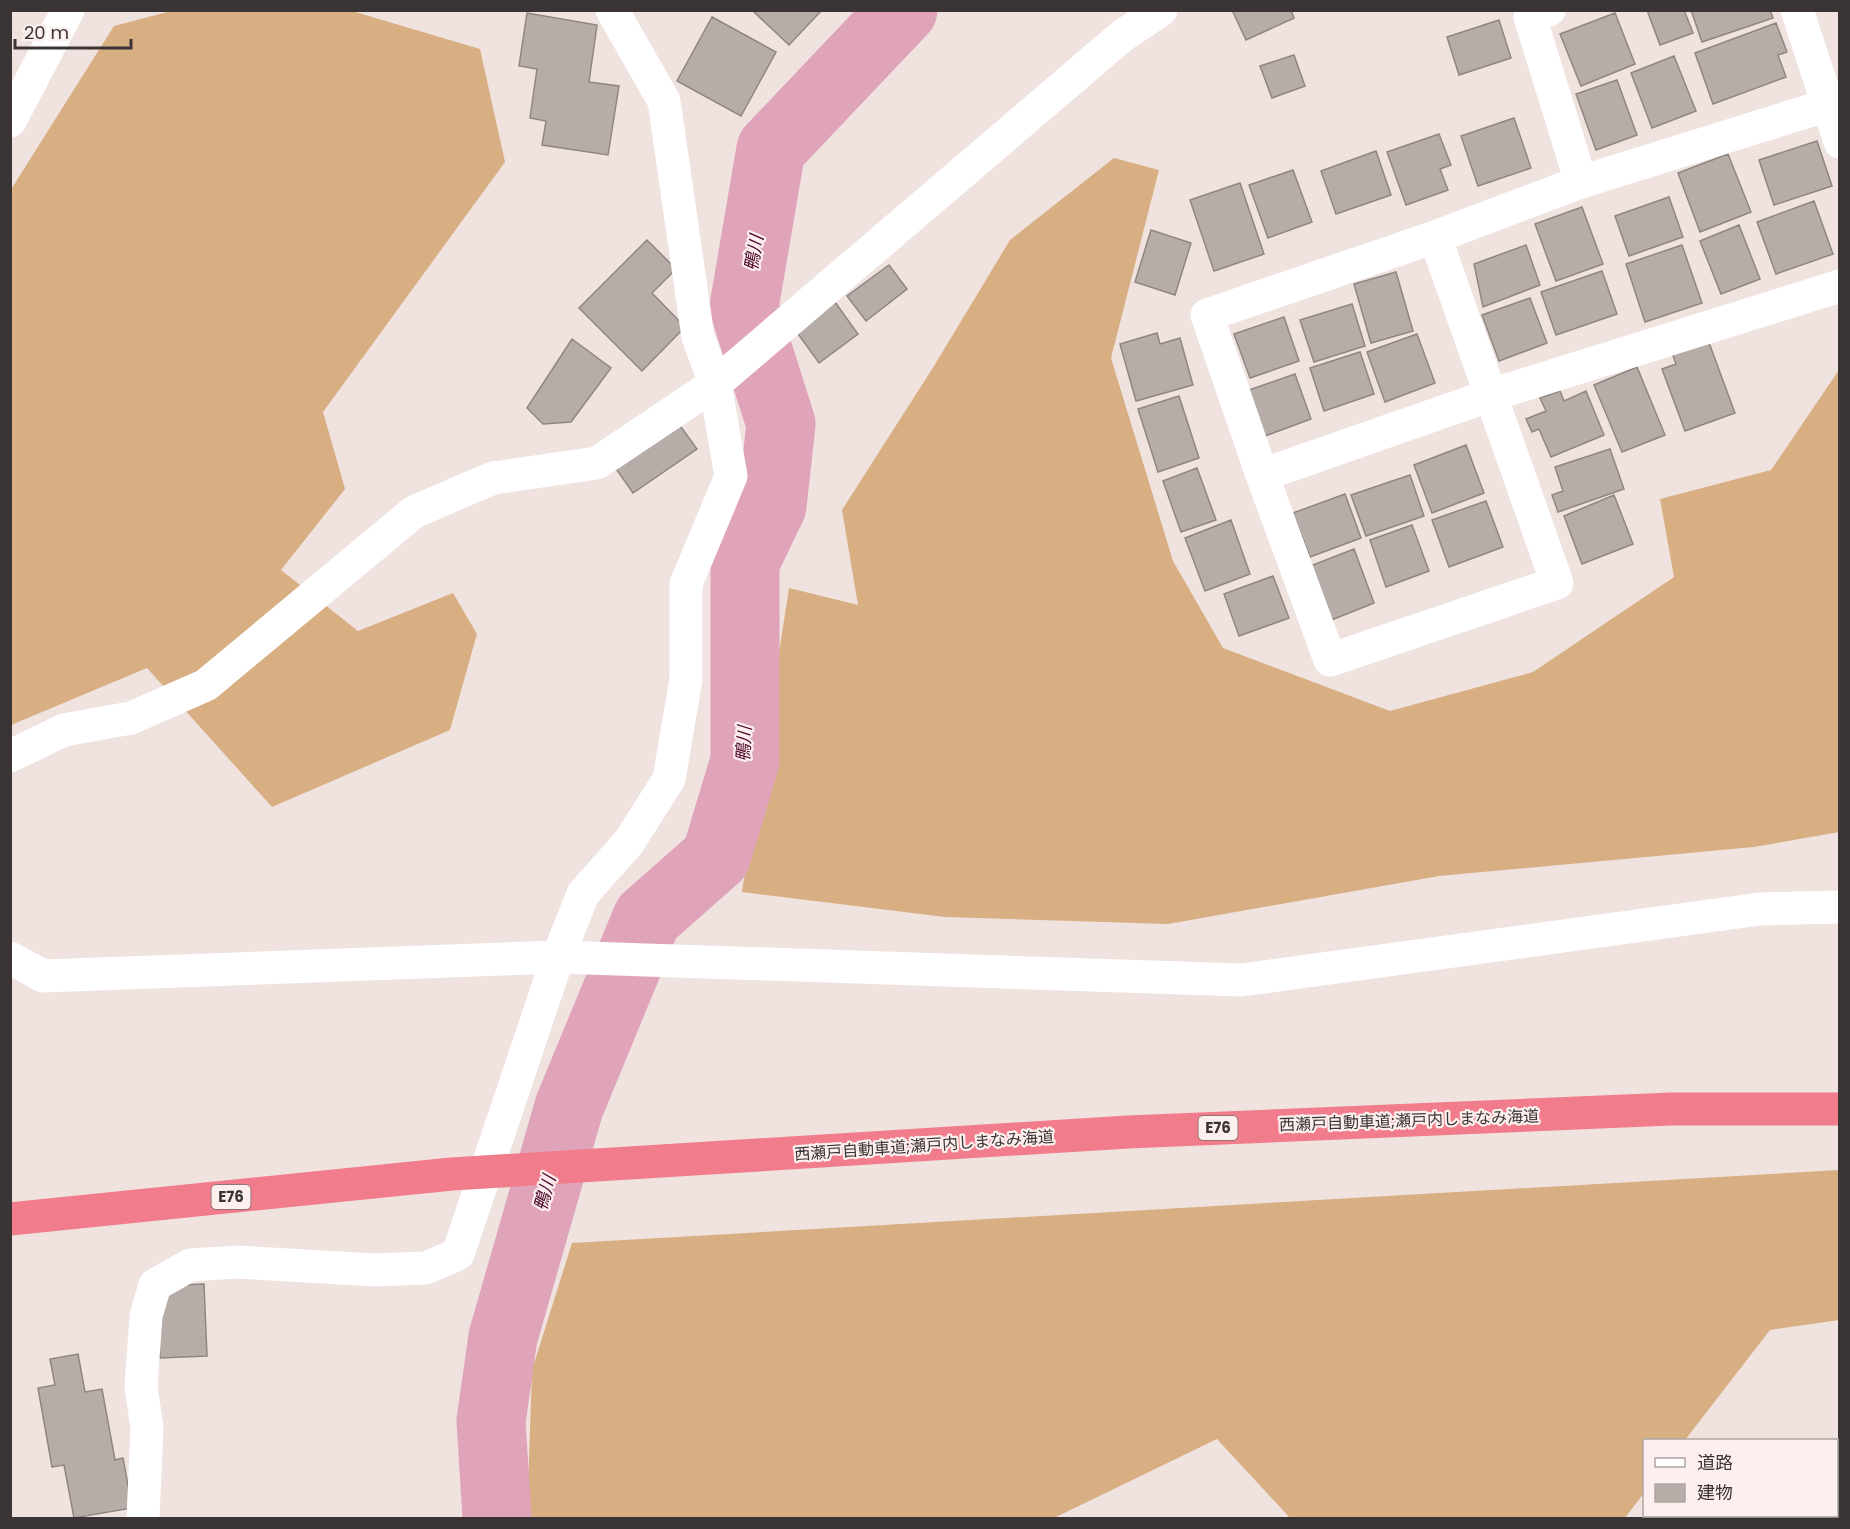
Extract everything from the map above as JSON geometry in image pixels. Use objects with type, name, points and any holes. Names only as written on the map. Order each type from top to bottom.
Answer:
[{"type":"highway","name":"西瀬戸自動車道;瀬戸内しまなみ海道","points":[[10,1219],[452,1174],[1128,1132],[1671,1109],[1839,1108]]},
{"type":"street","points":[[10,121],[68,10]]},
{"type":"street","points":[[142,1518],[147,1428],[141,1386],[146,1316],[155,1285],[190,1265],[238,1262],[375,1270],[426,1268],[458,1254],[558,957],[583,894],[629,842],[669,779],[686,679],[686,584],[731,476],[715,384],[698,337],[664,101],[612,10]]},
{"type":"street","points":[[10,756],[64,730],[131,718],[206,685],[414,512],[493,478],[597,463],[715,384],[1122,36],[1161,10]]},
{"type":"street","points":[[1549,10],[1530,17],[1581,182]]},
{"type":"street","points":[[1797,10],[1839,142]]},
{"type":"street","points":[[1435,237],[1557,583],[1330,660],[1262,476],[1207,315],[1435,237],[1581,182],[1828,105]]},
{"type":"street","points":[[1262,476],[1491,395],[1839,286]]},
{"type":"street","points":[[10,958],[43,976],[558,957],[1242,980],[1760,909],[1839,907]]},
{"type":"shaded area","points":[[171,11],[352,11],[480,49],[505,162],[323,412],[345,489],[281,570],[358,631],[453,593],[477,634],[450,730],[272,807],[147,668],[11,725],[10,191],[114,26]]},
{"type":"shaded area","points":[[1114,158],[1159,170],[1111,358],[1173,561],[1223,648],[1390,711],[1533,672],[1674,577],[1660,499],[1771,470],[1839,370],[1839,832],[1754,847],[1439,876],[1168,924],[945,917],[742,892],[789,588],[858,605],[842,510],[934,366],[1010,240]]},
{"type":"shaded area","points":[[1839,1170],[1839,1320],[1770,1330],[1686,1439],[1643,1439],[1643,1494],[1625,1518],[1290,1518],[1217,1439],[1054,1518],[527,1518],[532,1370],[572,1243]]},
{"type":"building","points":[[752,10],[822,10],[789,45]]},
{"type":"building","points":[[1232,10],[1291,10],[1294,18],[1246,40]]},
{"type":"building","points":[[1647,10],[1684,10],[1693,33],[1660,45]]},
{"type":"building","points":[[1691,10],[1770,10],[1773,18],[1702,42]]},
{"type":"building","points":[[527,13],[597,25],[589,82],[619,86],[608,155],[542,145],[546,121],[530,118],[537,69],[519,66]]},
{"type":"building","points":[[1615,13],[1635,64],[1581,86],[1560,34]]},
{"type":"building","points":[[712,17],[776,52],[741,116],[677,81]]},
{"type":"building","points":[[1499,20],[1511,58],[1459,75],[1447,37]]},
{"type":"building","points":[[1776,23],[1787,52],[1778,55],[1786,77],[1713,104],[1695,53]]},
{"type":"building","points":[[1294,55],[1305,86],[1272,98],[1260,66]]},
{"type":"building","points":[[1674,56],[1696,111],[1652,128],[1631,73]]},
{"type":"building","points":[[1617,80],[1637,135],[1596,150],[1576,94]]},
{"type":"building","points":[[1514,118],[1531,168],[1478,186],[1461,136]]},
{"type":"building","points":[[1439,134],[1451,165],[1440,169],[1448,190],[1406,205],[1387,152]]},
{"type":"building","points":[[1817,141],[1832,186],[1774,205],[1759,160]]},
{"type":"building","points":[[1376,151],[1391,195],[1336,214],[1321,171]]},
{"type":"building","points":[[1728,154],[1751,212],[1700,232],[1678,173]]},
{"type":"building","points":[[1293,170],[1312,222],[1268,238],[1249,185]]},
{"type":"building","points":[[1240,183],[1264,254],[1214,271],[1190,200]]},
{"type":"building","points":[[1669,197],[1683,237],[1629,256],[1615,216]]},
{"type":"building","points":[[1814,201],[1833,254],[1776,274],[1757,222]]},
{"type":"building","points":[[1582,207],[1603,264],[1556,281],[1535,224]]},
{"type":"building","points":[[1739,225],[1760,279],[1721,294],[1700,241]]},
{"type":"building","points":[[1151,230],[1191,243],[1175,295],[1135,282]]},
{"type":"building","points":[[647,240],[676,269],[652,293],[685,327],[642,371],[579,308]]},
{"type":"building","points":[[1526,245],[1540,285],[1483,307],[1474,264]]},
{"type":"building","points":[[1682,245],[1702,303],[1645,322],[1626,264]]},
{"type":"building","points":[[889,265],[907,289],[866,321],[847,296]]},
{"type":"building","points":[[1602,271],[1617,314],[1556,335],[1541,292]]},
{"type":"building","points":[[1396,272],[1413,331],[1371,343],[1354,284]]},
{"type":"building","points":[[832,298],[858,334],[819,363],[793,327]]},
{"type":"building","points":[[1530,298],[1547,343],[1499,361],[1482,315]]},
{"type":"building","points":[[1352,304],[1365,346],[1314,362],[1300,320]]},
{"type":"building","points":[[1284,317],[1299,361],[1250,378],[1234,334]]},
{"type":"building","points":[[1157,333],[1160,344],[1180,338],[1193,385],[1136,401],[1120,344]]},
{"type":"building","points":[[1417,334],[1435,383],[1385,402],[1367,352]]},
{"type":"building","points":[[572,339],[611,368],[571,422],[543,424],[527,408]]},
{"type":"building","points":[[1708,340],[1735,413],[1685,431],[1662,369],[1676,364],[1672,353]]},
{"type":"building","points":[[1360,352],[1374,394],[1324,411],[1310,368]]},
{"type":"building","points":[[1637,367],[1665,435],[1622,452],[1594,385]]},
{"type":"building","points":[[1295,374],[1311,419],[1265,436],[1249,390]]},
{"type":"building","points":[[1560,391],[1564,401],[1586,391],[1604,435],[1551,457],[1539,429],[1532,432],[1526,419],[1546,411],[1540,398]]},
{"type":"building","points":[[1179,396],[1199,458],[1158,472],[1138,409]]},
{"type":"building","points":[[676,420],[697,449],[633,493],[612,463]]},
{"type":"building","points":[[1466,445],[1484,493],[1432,513],[1414,465]]},
{"type":"building","points":[[1610,449],[1624,489],[1558,512],[1552,495],[1563,491],[1555,467]]},
{"type":"building","points":[[1197,468],[1216,520],[1181,532],[1163,481]]},
{"type":"building","points":[[1410,475],[1424,516],[1366,536],[1351,495]]},
{"type":"building","points":[[1345,494],[1361,538],[1310,557],[1293,513]]},
{"type":"building","points":[[1614,495],[1633,544],[1582,564],[1564,516]]},
{"type":"building","points":[[1486,501],[1503,547],[1449,567],[1432,520]]},
{"type":"building","points":[[1231,520],[1250,574],[1205,591],[1185,538]]},
{"type":"building","points":[[1412,525],[1429,571],[1386,587],[1370,540]]},
{"type":"building","points":[[1354,549],[1374,603],[1329,621],[1308,567]]},
{"type":"building","points":[[1273,576],[1289,618],[1239,636],[1224,594]]},
{"type":"building","points":[[204,1284],[207,1356],[160,1358],[156,1286]]},
{"type":"building","points":[[78,1354],[85,1392],[102,1389],[115,1460],[123,1458],[132,1508],[74,1518],[64,1465],[52,1467],[38,1388],[55,1385],[50,1359]]},
{"type":"waterway","name":"鴨川","points":[[497,1518],[491,1421],[503,1337],[569,1107],[647,918],[716,857],[745,761],[745,562],[772,506],[781,424],[744,307],[771,149],[903,10]]}]
